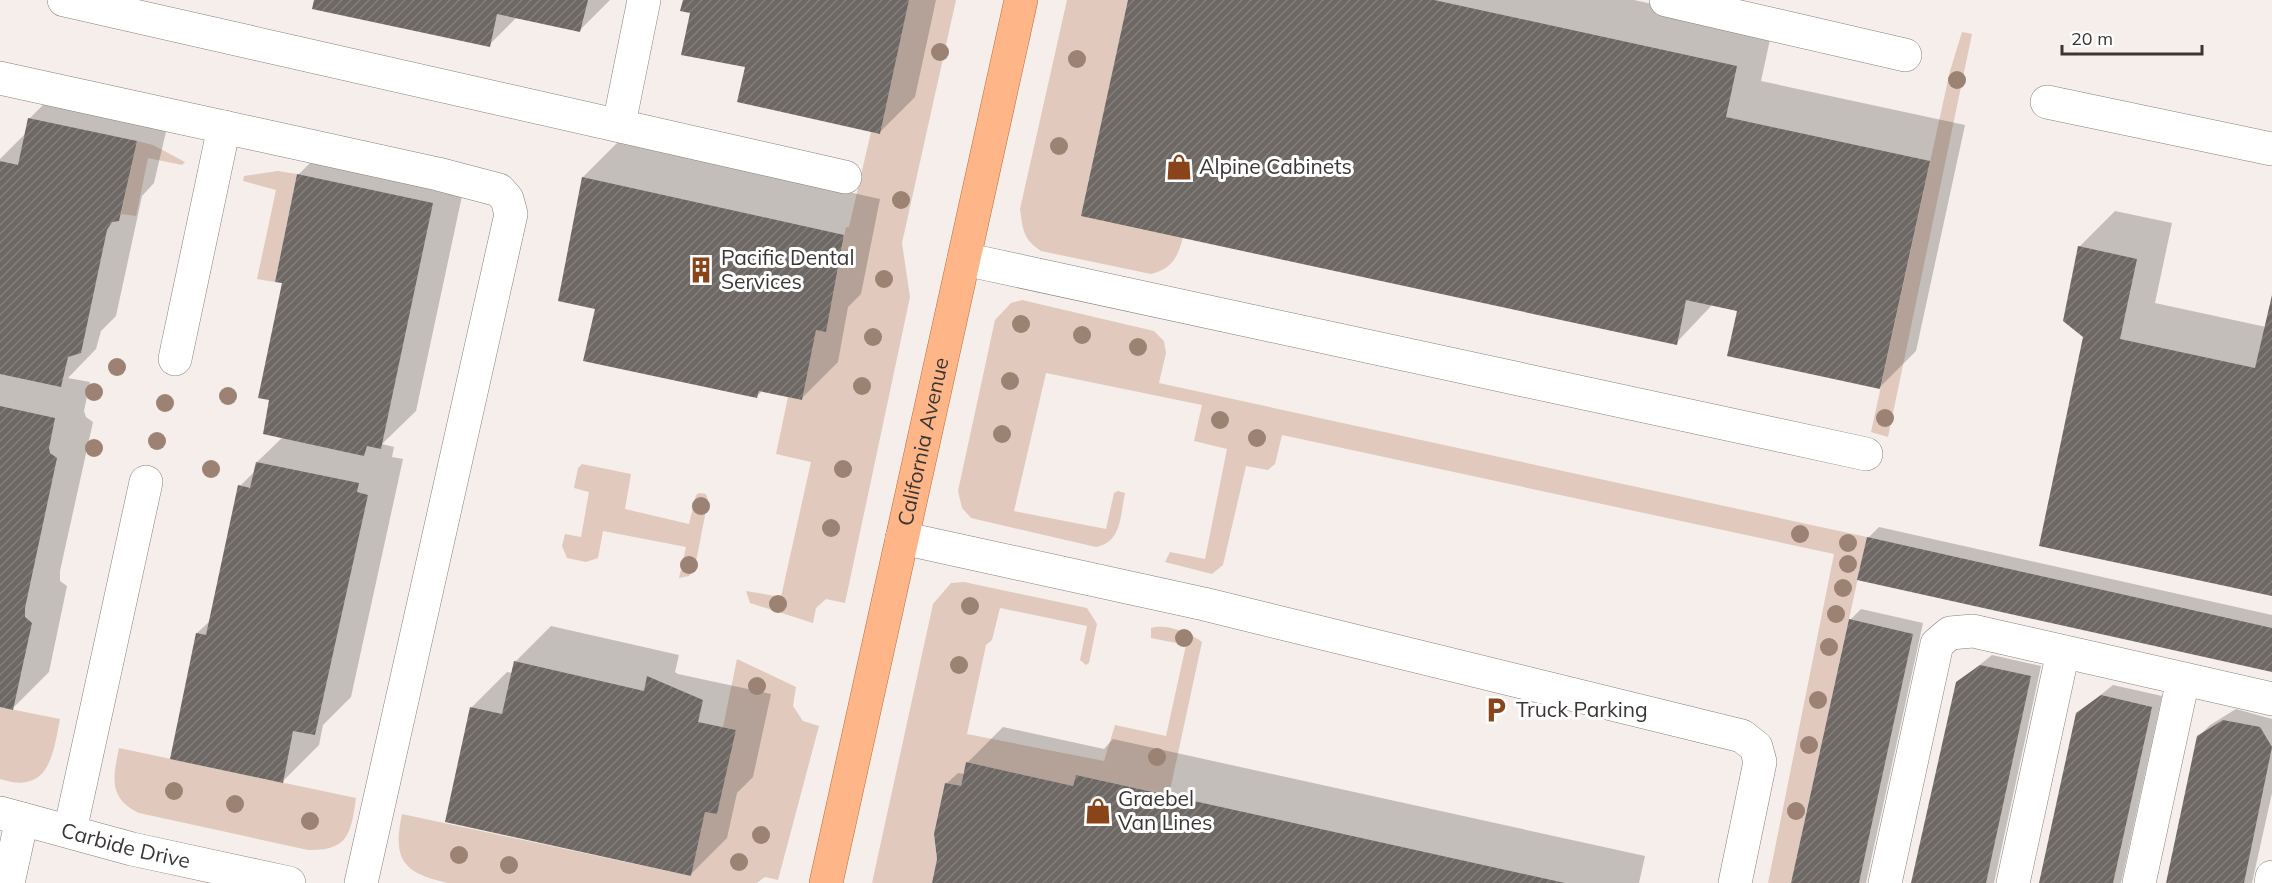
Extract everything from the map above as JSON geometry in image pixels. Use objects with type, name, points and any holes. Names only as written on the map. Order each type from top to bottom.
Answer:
[{"type":"main road","name":"California Avenue","points":[[826,883],[1021,0]]},
{"type":"street","points":[[64,0],[845,177]]},
{"type":"street","points":[[619,124],[644,0]]},
{"type":"street","points":[[1666,0],[1905,55]]},
{"type":"street","points":[[0,78],[499,190],[507,199],[511,214],[362,883]]},
{"type":"street","points":[[2047,102],[2272,149]]},
{"type":"street","points":[[174,359],[224,127]]},
{"type":"street","points":[[964,259],[1866,454]]},
{"type":"street","points":[[70,831],[146,482]]},
{"type":"street","points":[[902,538],[1204,604],[1742,736],[1756,747],[1760,762],[1735,883]]},
{"type":"street","points":[[1885,883],[1937,644],[1950,633],[1973,631],[2272,699]]},
{"type":"street","points":[[2013,883],[2063,652]]},
{"type":"street","points":[[2139,883],[2183,680]]},
{"type":"street","points":[[8,883],[11,816]]},
{"type":"street","name":"Carbide Drive","points":[[11,816],[132,849],[289,883]]},
{"type":"street","points":[[2271,883],[2272,877]]},
{"type":"shaded area","points":[[909,0],[956,0],[902,243],[910,297],[845,603],[826,599],[816,608],[813,623],[750,603],[746,591],[781,597],[811,462],[776,454],[788,397],[802,400],[816,330],[826,331],[846,227],[849,227],[871,132],[880,134]]},
{"type":"shaded area","points":[[1067,0],[1128,0],[1183,237],[1173,261],[1158,272],[1151,274],[1041,251],[1027,238],[1025,233],[1020,209]]},
{"type":"shaded area","points":[[1962,32],[1972,34],[1888,437],[1871,432],[1950,71]]},
{"type":"shaded area","points":[[137,141],[153,145],[185,162],[182,165],[148,158],[136,216],[121,214]]},
{"type":"shaded area","points":[[278,171],[297,174],[275,282],[257,279],[276,190],[243,181],[244,176]]},
{"type":"shaded area","points":[[1022,300],[1154,331],[1164,341],[1166,353],[1159,383],[1867,537],[1791,883],[1768,883],[1834,554],[1282,435],[1275,464],[1268,470],[1246,466],[1223,565],[1212,574],[1165,562],[1170,552],[1205,559],[1227,449],[1194,441],[1202,405],[1046,373],[1014,511],[1106,529],[1114,493],[1118,491],[1125,493],[1115,534],[1111,540],[1096,547],[971,518],[962,508],[958,491],[995,320],[1011,303]]},
{"type":"shaded area","points":[[582,464],[631,474],[625,509],[689,524],[696,495],[706,494],[708,500],[695,567],[689,576],[679,578],[686,547],[603,531],[598,558],[586,562],[567,558],[562,546],[565,534],[581,537],[589,492],[574,488],[578,468]]},
{"type":"shaded area","points":[[964,582],[1087,608],[1097,624],[1089,663],[1086,665],[1080,660],[1087,626],[1000,608],[992,640],[986,645],[967,734],[1104,761],[1115,725],[1166,736],[1186,645],[1151,638],[1151,628],[1164,627],[1178,630],[1202,642],[1169,795],[1076,775],[1073,786],[966,762],[961,786],[934,834],[937,859],[932,883],[872,883],[933,604],[951,583]]},
{"type":"shaded area","points":[[737,659],[796,687],[793,706],[803,721],[819,726],[778,880],[765,877],[757,883],[448,883],[421,875],[405,862],[399,843],[402,814],[691,876],[705,812],[717,814],[736,730],[723,727]]},
{"type":"shaded area","points":[[0,707],[60,719],[51,758],[39,777],[16,782],[0,779]]},
{"type":"shaded area","points":[[119,748],[356,798],[349,831],[345,838],[332,847],[308,850],[139,813],[122,801],[117,793],[115,768]]},
{"type":"building","points":[[314,0],[588,0],[580,32],[497,14],[490,47],[312,9]]},
{"type":"building","points":[[683,0],[909,0],[880,134],[737,102],[745,67],[681,55],[690,13],[680,11]]},
{"type":"building","points":[[1128,0],[1434,0],[1737,66],[1726,117],[1930,161],[1880,389],[1727,356],[1737,311],[1686,300],[1677,345],[1081,216]]},
{"type":"building","points":[[28,118],[137,141],[119,221],[112,222],[107,230],[81,353],[68,357],[61,387],[0,374],[0,161],[18,165]]},
{"type":"building","points":[[297,174],[433,203],[381,449],[367,446],[364,456],[263,434],[269,400],[258,398],[282,283],[275,282]]},
{"type":"building","name":"Pacific Dental Services","points":[[582,177],[844,235],[826,332],[816,330],[802,400],[759,391],[757,398],[583,361],[595,309],[558,301]]},
{"type":"building","points":[[2078,246],[2137,259],[2120,339],[2255,368],[2272,295],[2272,596],[2039,546],[2083,337],[2063,321]]},
{"type":"building","points":[[0,406],[55,418],[49,448],[50,453],[57,458],[25,608],[25,617],[32,623],[13,710],[0,707]]},
{"type":"building","points":[[256,462],[359,483],[357,492],[368,495],[315,735],[293,731],[283,783],[170,759],[196,633],[206,635],[238,485],[250,488]]},
{"type":"building","points":[[1867,537],[2272,628],[2272,672],[1857,580]]},
{"type":"building","points":[[1849,619],[1913,634],[1859,883],[1791,883]]},
{"type":"building","points":[[514,661],[644,691],[647,676],[703,700],[698,722],[736,730],[717,814],[705,812],[691,876],[445,822],[470,707],[502,714]]},
{"type":"building","points":[[1980,665],[2031,676],[1986,883],[1911,883],[1956,682]]},
{"type":"building","points":[[2101,695],[2152,707],[2113,883],[2039,883],[2076,713]]},
{"type":"building","points":[[2223,720],[2260,727],[2272,747],[2244,883],[2166,883],[2197,736]]},
{"type":"building","name":"Graebel Van Lines","points":[[966,762],[1073,786],[1076,775],[1565,883],[932,883],[937,859],[934,834],[945,783],[961,786]]},
{"type":"place","name":"Alpine Cabinets","points":[[1179,167]]},
{"type":"place","name":"Pacific Dental Services","points":[[701,270]]},
{"type":"place","name":"Truck Parking","points":[[1496,710]]},
{"type":"place","name":"Graebel Van Lines","points":[[1098,811]]}]
